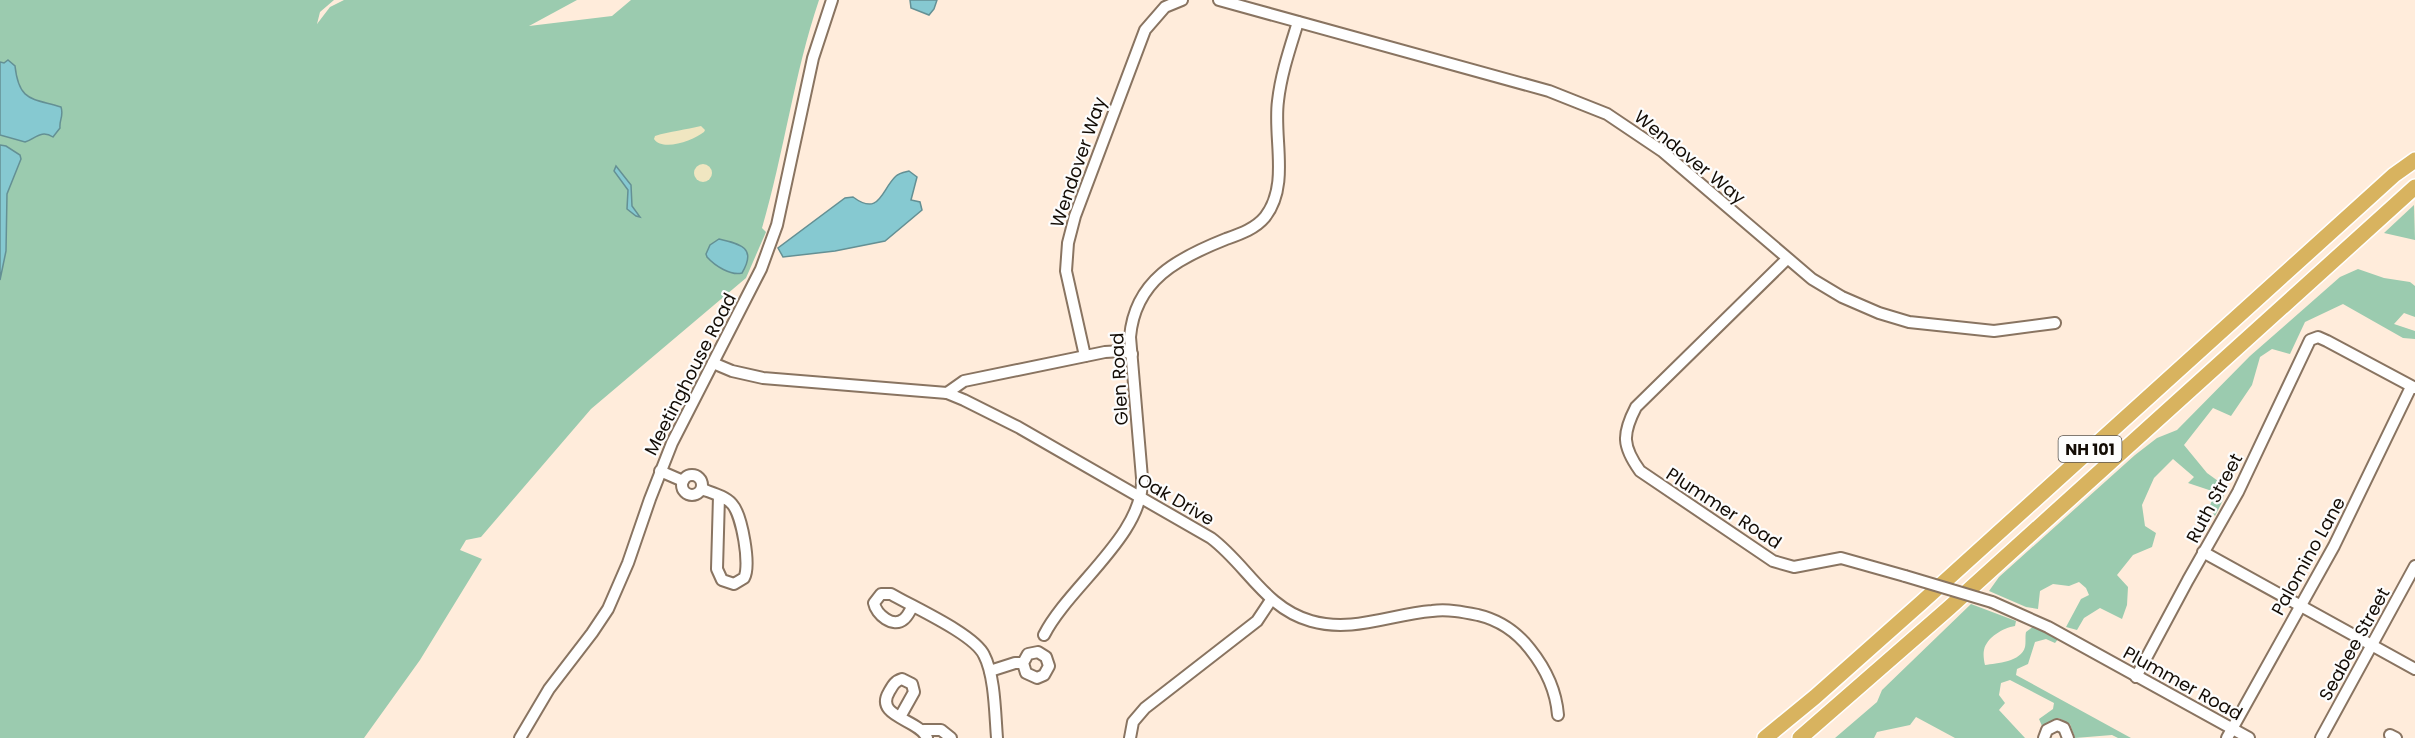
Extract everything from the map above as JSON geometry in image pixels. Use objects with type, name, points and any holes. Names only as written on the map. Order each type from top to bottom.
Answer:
[{"type":"highway","name":"NH 101","points":[[1765,738],[1913,610],[2350,214],[2394,175],[2415,160]]},
{"type":"highway","name":"NH 101","points":[[1800,738],[1940,616],[2415,187]]},
{"type":"street","name":"Meetinghouse Road","points":[[520,738],[549,688],[608,609],[628,563],[660,471],[761,269],[772,241],[784,198],[813,58],[832,0]]},
{"type":"street","name":"Wendover Way","points":[[1085,356],[1066,271],[1066,253],[1073,224],[1144,30],[1160,12],[1182,0]]},
{"type":"street","name":"Wendover Way","points":[[1219,0],[1549,91],[1607,114],[1662,151],[1812,279],[1842,297],[1879,313],[1909,322],[1994,331],[2055,323]]},
{"type":"street","name":"Glen Road","points":[[1044,635],[1119,538],[1141,498],[1142,478],[1131,337],[1133,320],[1144,296],[1160,274],[1185,256],[1253,227],[1269,210],[1278,181],[1279,94],[1298,22]]},
{"type":"street","name":"Plummer Road","points":[[1787,259],[1636,407],[1625,434],[1626,448],[1640,471],[1773,561],[1794,567],[1840,558],[1992,602],[2048,627],[2230,734],[2249,738]]},
{"type":"street","name":"Ruth Street","points":[[2136,677],[2242,484],[2310,340],[2318,337],[2413,387]]},
{"type":"street","points":[[947,393],[964,381],[1115,351],[1132,354]]},
{"type":"street","name":"Oak Drive","points":[[713,363],[732,371],[763,378],[947,393],[964,400],[1018,427],[1217,543],[1271,600],[1293,615],[1334,626],[1367,624],[1435,610],[1469,613],[1493,620],[1515,633],[1538,658],[1554,690],[1558,715]]},
{"type":"street","name":"Palomino Lane","points":[[2230,734],[2334,546],[2413,387]]},
{"type":"street","points":[[660,471],[683,482],[683,490],[688,494],[696,495],[702,489],[719,496],[734,505],[742,531],[747,570],[744,578],[734,584],[725,582],[717,572],[719,496]]},
{"type":"street","points":[[2203,552],[2415,669]]},
{"type":"street","name":"Seabee Street","points":[[2321,738],[2415,566]]},
{"type":"street","points":[[1130,738],[1133,722],[1145,708],[1257,621],[1271,600]]},
{"type":"street","points":[[913,606],[976,645],[984,655],[990,671],[997,738]]},
{"type":"street","points":[[990,671],[1015,663],[1023,663]]},
{"type":"street","points":[[900,717],[925,734],[941,730],[951,738]]},
{"type":"street","points":[[2044,738],[2049,728],[2057,725],[2064,728],[2068,738]]},
{"type":"green space","points":[[0,0],[334,0],[320,12],[317,24],[330,7],[344,0],[577,0],[529,26],[612,16],[631,0],[819,0],[803,56],[762,228],[766,232],[746,278],[591,409],[481,537],[466,540],[460,550],[482,559],[420,660],[364,738],[0,738]]},
{"type":"green space","points":[[2414,205],[2415,240],[2384,233]]},
{"type":"green space","points":[[2358,269],[2384,278],[2410,282],[2415,286],[2415,317],[2404,313],[2394,324],[2415,331],[2415,339],[2403,338],[2343,304],[2305,322],[2290,354],[2272,349],[2260,357],[2252,385],[2231,416],[2213,408],[2184,445],[2207,473],[2225,486],[2223,500],[2215,516],[2209,508],[2215,492],[2188,483],[2194,477],[2173,459],[2154,478],[2142,505],[2145,526],[2156,533],[2152,547],[2133,555],[2117,575],[2128,587],[2127,605],[2122,619],[2100,608],[2084,618],[2077,630],[2066,627],[2081,599],[2089,595],[2086,588],[2079,582],[2069,586],[2053,584],[2040,591],[2038,609],[2026,607],[1989,591],[1999,577],[2135,455],[2157,438],[2177,430],[2250,356],[2340,277]]},
{"type":"green space","points":[[1971,604],[2016,621],[2015,626],[2001,631],[1988,641],[1984,652],[1985,665],[2008,661],[2019,656],[2025,647],[2026,632],[2034,626],[2059,638],[2055,643],[2046,639],[2035,642],[2028,664],[2017,669],[2016,675],[2131,738],[2118,738],[2112,735],[2075,738],[2070,724],[2059,718],[2042,726],[2039,719],[2053,709],[2054,703],[2010,680],[2001,683],[1999,695],[2005,703],[1999,710],[2025,738],[1955,738],[1916,717],[1910,725],[1877,732],[1874,738],[1835,738],[1877,702],[1882,690]]},
{"type":"sand","points":[[701,126],[704,132],[679,143],[664,145],[654,139],[655,136],[661,134]]},
{"type":"sand","points":[[703,164],[709,167],[712,173],[709,179],[703,182],[697,179],[694,173],[697,167]]},
{"type":"water","points":[[910,0],[937,0],[929,15],[911,8]]},
{"type":"water","points":[[8,60],[15,66],[20,86],[29,97],[61,107],[60,128],[53,137],[42,134],[25,142],[0,135],[0,62],[4,63]]},
{"type":"water","points":[[0,145],[20,155],[21,159],[7,194],[6,251],[0,280]]},
{"type":"water","points":[[616,166],[631,185],[632,206],[640,217],[627,209],[628,190],[614,171]]},
{"type":"water","points":[[909,171],[917,177],[911,200],[920,202],[922,210],[885,241],[835,251],[783,257],[778,248],[845,198],[853,197],[869,204],[875,203],[896,176]]},
{"type":"water","points":[[719,239],[740,245],[747,253],[748,258],[742,273],[723,270],[707,257],[710,245]]}]
